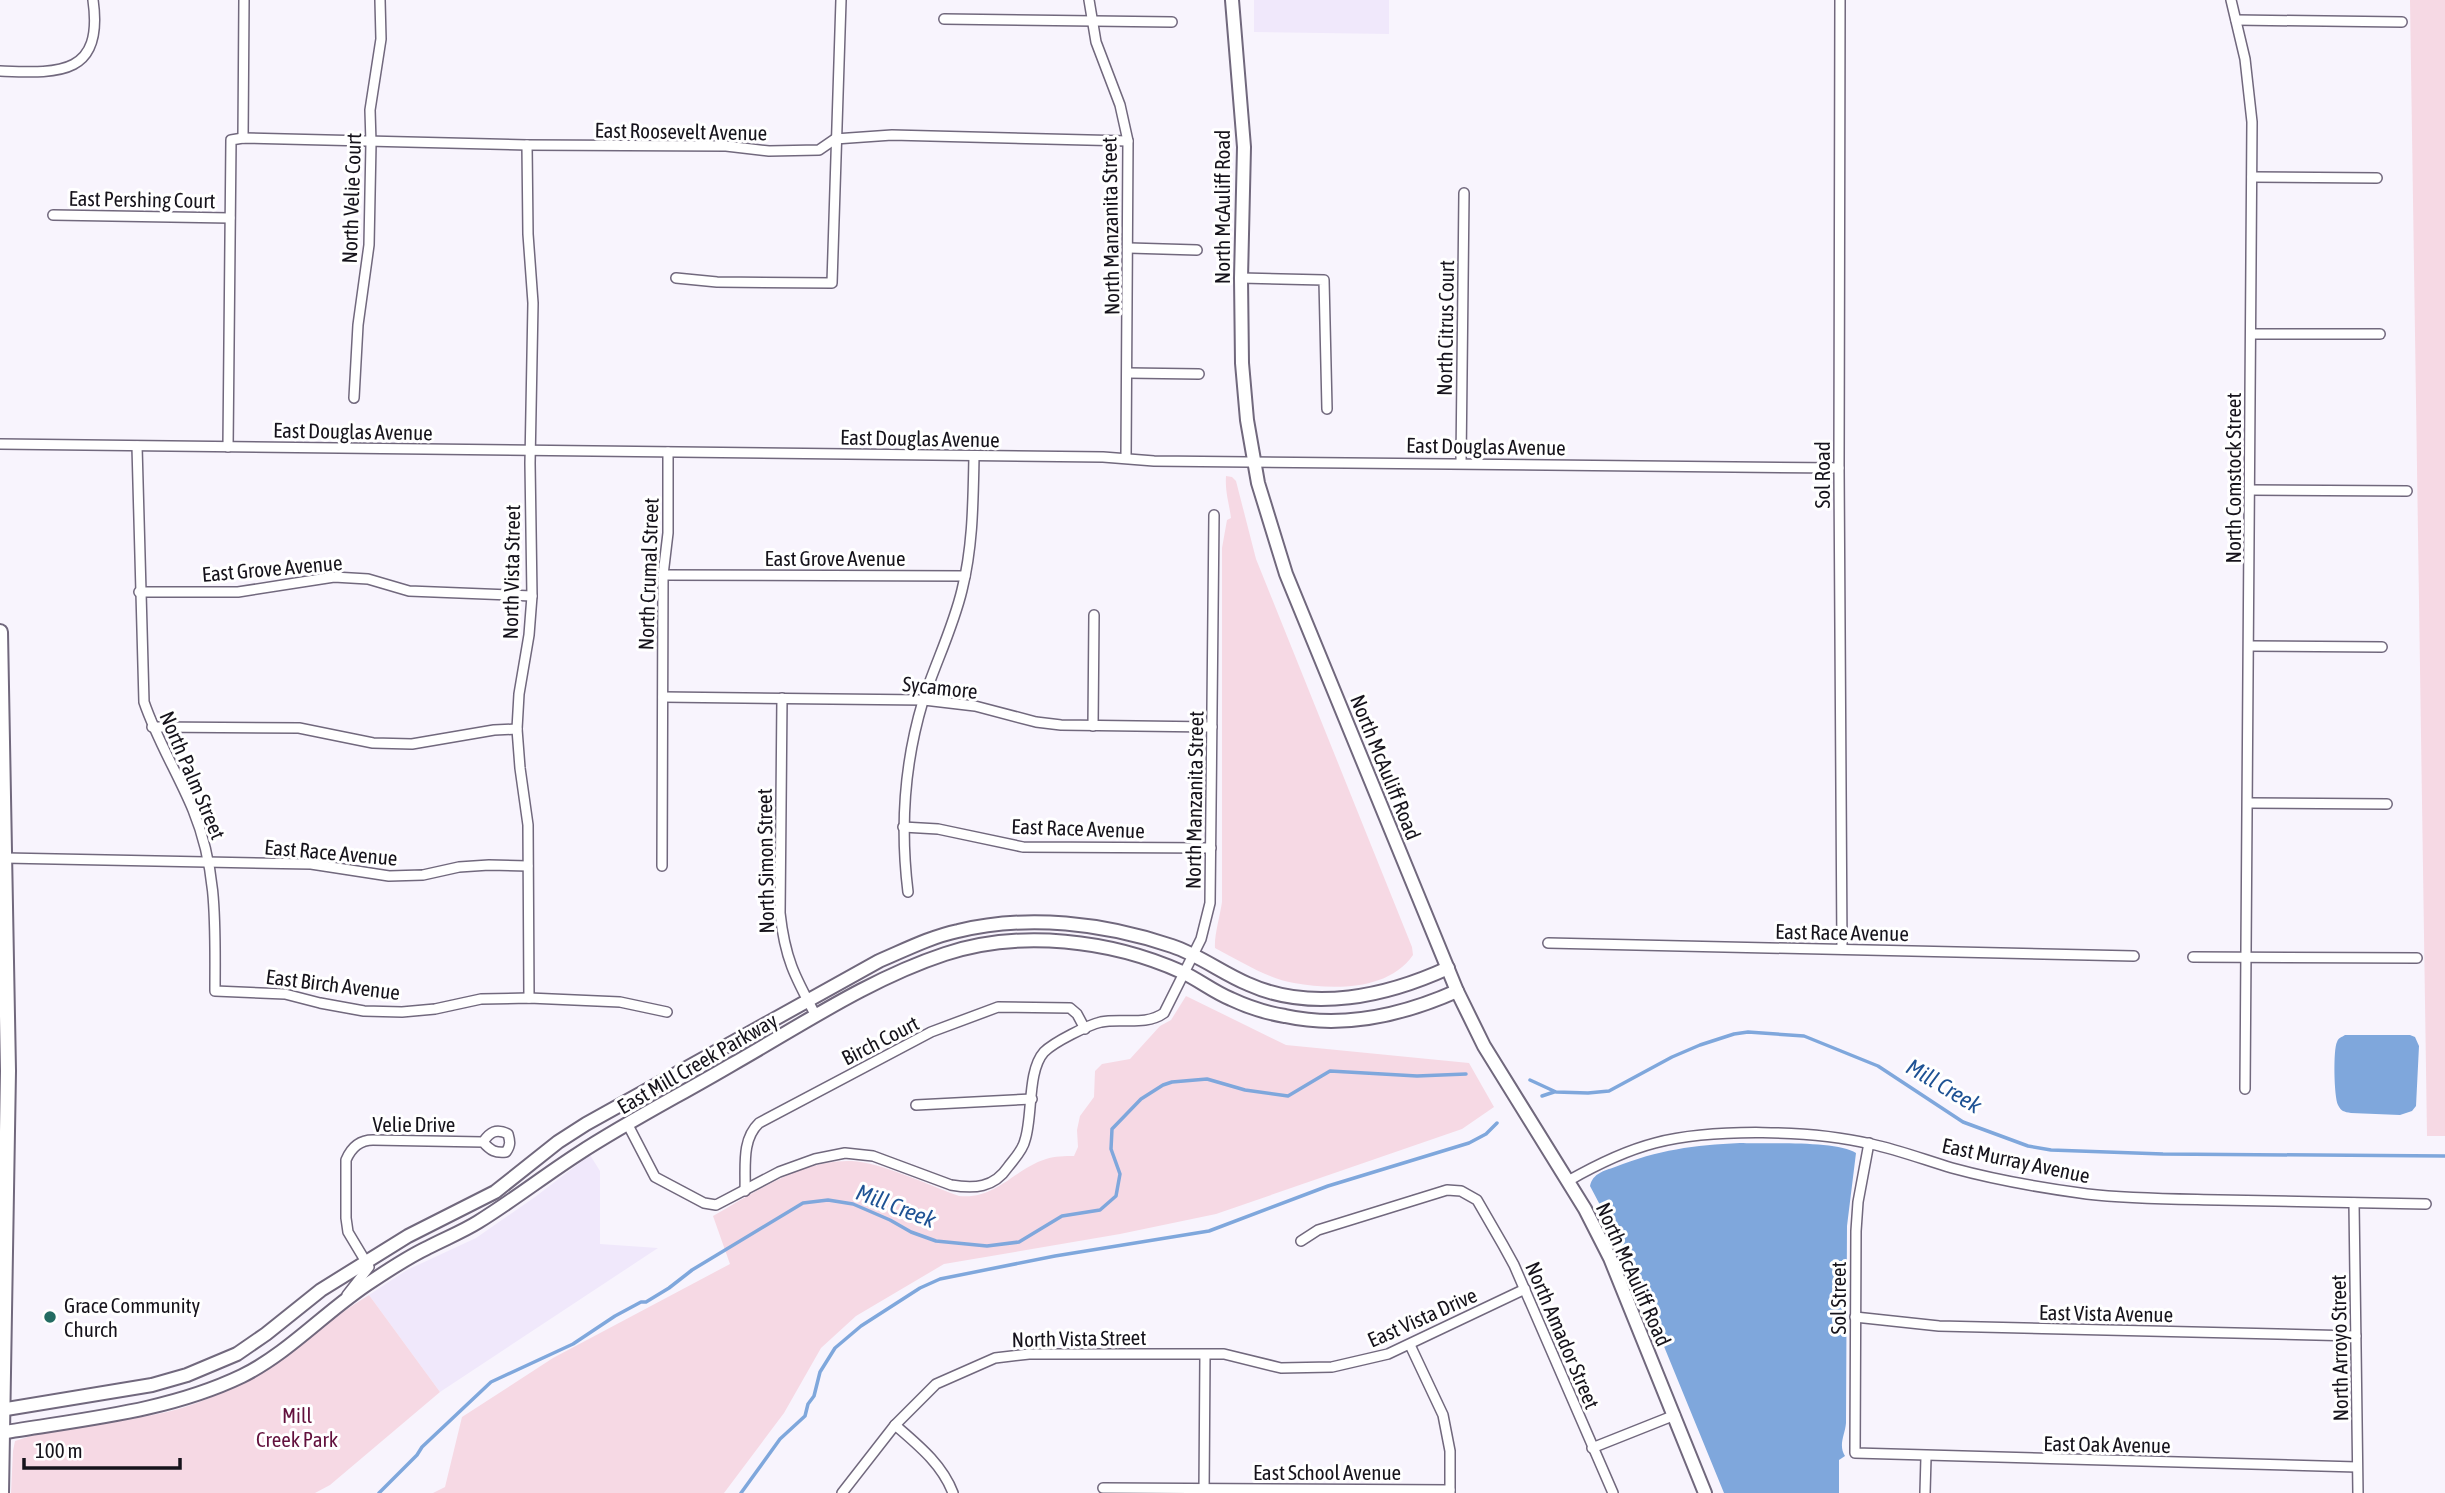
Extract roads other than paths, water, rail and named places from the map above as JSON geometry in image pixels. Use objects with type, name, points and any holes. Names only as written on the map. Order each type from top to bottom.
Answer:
[{"type":"main road","points":[[0,632],[5,858],[1,1493]]},
{"type":"street","points":[[0,71],[48,73],[65,70],[79,61],[90,45],[95,27],[93,0]]},
{"type":"street","points":[[243,138],[244,0]]},
{"type":"street","name":"North Velie Court","points":[[354,398],[358,325],[369,245],[372,143],[370,101],[381,39],[380,0]]},
{"type":"street","points":[[676,278],[717,282],[832,283],[841,0]]},
{"type":"street","name":"North Manzanita Street","points":[[1089,0],[1096,42],[1120,104],[1128,141],[1126,458]]},
{"type":"street","name":"North McAuliff Road","points":[[1232,0],[1244,148],[1241,278],[1243,381],[1254,462],[1269,524],[1286,574],[1457,991],[1484,1046],[1568,1181],[1610,1258],[1704,1493]]},
{"type":"street","name":"Sol Road","points":[[1840,0],[1842,949]]},
{"type":"street","name":"North Comstock Street","points":[[2231,0],[2250,95],[2252,177],[2245,1089]]},
{"type":"street","points":[[944,19],[1172,22]]},
{"type":"street","points":[[2236,20],[2402,22]]},
{"type":"street","name":"East Roosevelt Avenue","points":[[230,218],[231,140],[243,138],[372,143],[726,146],[782,150],[819,150],[835,139],[892,135],[1128,141]]},
{"type":"street","name":"North Vista Street","points":[[527,145],[528,234],[533,303],[530,450],[532,596],[517,729],[528,825],[529,998]]},
{"type":"street","points":[[2252,177],[2377,178]]},
{"type":"street","name":"North Citrus Court","points":[[1461,464],[1464,193]]},
{"type":"street","name":"East Pershing Court","points":[[52,215],[230,218]]},
{"type":"street","points":[[228,447],[230,218]]},
{"type":"street","points":[[1129,248],[1197,250]]},
{"type":"street","points":[[1241,278],[1324,280],[1327,409]]},
{"type":"street","points":[[2252,334],[2379,334]]},
{"type":"street","points":[[1128,373],[1199,374]]},
{"type":"street","name":"East Douglas Avenue","points":[[0,444],[1839,468]]},
{"type":"street","name":"North Palm Street","points":[[137,446],[144,702],[152,727],[193,810],[208,862],[215,896],[215,991]]},
{"type":"street","name":"North Crumal Street","points":[[662,866],[663,575],[668,533],[668,452]]},
{"type":"street","points":[[908,892],[903,827],[908,766],[924,700],[952,625],[965,576],[972,533],[974,457]]},
{"type":"street","points":[[2250,490],[2407,491]]},
{"type":"street","name":"North Manzanita Street","points":[[628,1125],[655,1177],[704,1203],[716,1205],[779,1172],[815,1159],[845,1153],[873,1156],[951,1185],[964,1188],[985,1186],[1003,1174],[1025,1142],[1035,1069],[1043,1053],[1101,1022],[1153,1019],[1159,1016],[1170,1004],[1208,920],[1214,516]]},
{"type":"street","name":"East Grove Avenue","points":[[663,575],[965,576]]},
{"type":"street","name":"East Grove Avenue","points":[[139,592],[238,592],[334,577],[368,579],[409,591],[532,596]]},
{"type":"street","points":[[1093,726],[1094,615]]},
{"type":"street","points":[[2250,646],[2382,647]]},
{"type":"street","name":"Sycamore","points":[[663,697],[924,700],[975,706],[1036,722],[1093,726],[1212,727]]},
{"type":"street","name":"North Simon Street","points":[[782,698],[780,914],[789,964],[816,1016]]},
{"type":"street","points":[[152,727],[299,728],[373,743],[412,744],[494,730],[517,729]]},
{"type":"street","points":[[2249,803],[2387,804]]},
{"type":"street","name":"East Race Avenue","points":[[903,827],[938,829],[1023,847],[1211,848]]},
{"type":"street","name":"East Race Avenue","points":[[5,858],[311,864],[389,876],[423,875],[459,867],[528,866]]},
{"type":"street","name":"East Mill Creek Parkway","points":[[1,1409],[152,1385],[187,1375],[237,1354],[321,1290],[408,1236],[495,1192],[558,1142],[586,1124],[807,999],[923,941],[991,924],[1022,922],[1091,926],[1172,946],[1250,985],[1295,996],[1321,998],[1375,995],[1400,988],[1448,968]]},
{"type":"street","name":"East Mill Creek Parkway","points":[[1,1432],[153,1407],[201,1394],[241,1376],[271,1359],[340,1303],[424,1249],[492,1213],[579,1154],[889,976],[949,952],[1009,942],[1105,947],[1185,973],[1230,999],[1256,1009],[1313,1021],[1346,1021],[1410,1011],[1457,991]]},
{"type":"street","name":"East Race Avenue","points":[[1548,943],[2134,956]]},
{"type":"street","points":[[2193,957],[2417,958]]},
{"type":"street","name":"East Birch Avenue","points":[[215,991],[285,994],[364,1010],[402,1012],[435,1009],[481,999],[529,998],[620,1002],[667,1012]]},
{"type":"street","name":"Birch Court","points":[[746,1191],[747,1143],[751,1130],[759,1123],[931,1032],[998,1007],[1070,1008],[1077,1014],[1085,1029]]},
{"type":"street","points":[[916,1105],[1032,1099]]},
{"type":"street","name":"East Murray Avenue","points":[[1568,1181],[1610,1159],[1655,1143],[1698,1136],[1813,1135],[1869,1143],[1977,1174],[2091,1194],[2426,1204]]},
{"type":"street","name":"Velie Drive","points":[[366,1262],[348,1232],[346,1218],[346,1160],[357,1144],[373,1139],[483,1142]]},
{"type":"street","name":"Sol Street","points":[[1855,1453],[1858,1202],[1869,1143]]},
{"type":"street","name":"North Amador Street","points":[[1301,1241],[1318,1230],[1447,1190],[1461,1192],[1477,1200],[1525,1289],[1613,1493]]},
{"type":"street","name":"North Arroyo Street","points":[[2354,1203],[2358,1493]]},
{"type":"street","points":[[340,1303],[368,1269],[366,1262]]},
{"type":"street","name":"East Vista Drive","points":[[1205,1354],[1240,1356],[1281,1368],[1332,1367],[1372,1359],[1410,1345],[1525,1289]]},
{"type":"street","name":"East Vista Avenue","points":[[1855,1317],[1939,1326],[2356,1336]]},
{"type":"street","points":[[1410,1345],[1443,1415],[1450,1451],[1450,1492]]},
{"type":"street","name":"North Vista Street","points":[[842,1493],[895,1426],[936,1384],[995,1358],[1029,1354],[1205,1354]]},
{"type":"street","points":[[1204,1491],[1205,1354]]},
{"type":"street","points":[[1592,1448],[1675,1415]]},
{"type":"street","points":[[895,1426],[926,1452],[948,1479],[953,1493]]},
{"type":"street","name":"East Oak Avenue","points":[[1855,1453],[2357,1467]]},
{"type":"street","points":[[1925,1493],[1926,1457]]},
{"type":"street","name":"East School Avenue","points":[[1103,1488],[1450,1492]]},
{"type":"water","points":[[2345,1035],[2415,1037],[2419,1046],[2416,1106],[2412,1111],[2400,1115],[2351,1113],[2340,1109],[2334,1073],[2335,1054],[2339,1039]]},
{"type":"water","points":[[1740,1143],[1818,1144],[1856,1153],[1847,1226],[1846,1423],[1842,1444],[1845,1456],[1839,1460],[1839,1493],[1724,1493],[1627,1256],[1590,1186],[1600,1173],[1646,1156],[1692,1147]]},
{"type":"waterway","name":"Mill Creek","points":[[1530,1080],[1556,1092],[1609,1091],[1672,1057],[1734,1034],[1748,1032],[1804,1036],[1878,1066],[1963,1122],[2028,1146],[2051,1150],[2163,1154],[2445,1156]]},
{"type":"waterway","name":"Mill Creek","points":[[379,1493],[422,1447],[491,1382],[573,1344],[615,1316],[669,1288],[692,1270],[803,1203],[828,1200],[853,1204],[936,1241],[987,1246],[1019,1242],[1062,1216],[1100,1210],[1116,1196],[1120,1174],[1111,1149],[1112,1129],[1141,1099],[1163,1085],[1207,1079],[1245,1090],[1288,1096],[1330,1071],[1417,1076],[1466,1074]]},
{"type":"waterway","points":[[1542,1096],[1554,1092]]},
{"type":"waterway","points":[[741,1493],[780,1439],[805,1416],[820,1372],[835,1348],[861,1326],[920,1288],[940,1279],[1055,1256],[1209,1231],[1328,1186],[1469,1143],[1486,1134],[1497,1123]]},
{"type":"place","name":"Grace Community Church","points":[[50,1317]]},
{"type":"park label","name":"Mill Creek Park","points":[[297,1427]]}]
